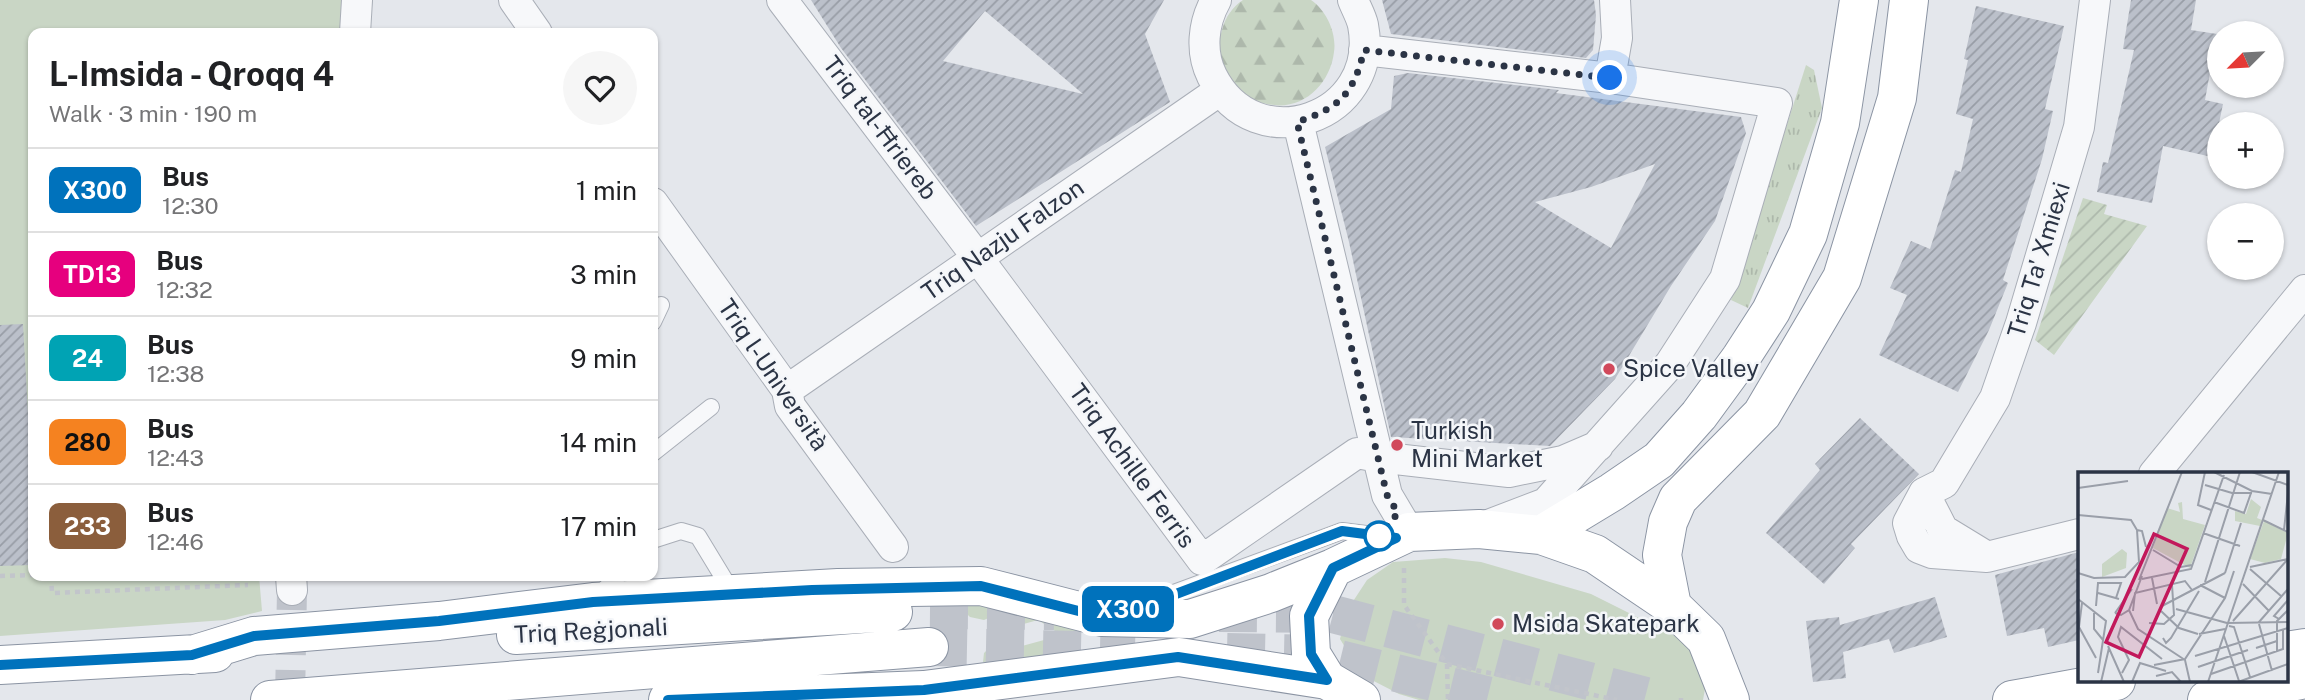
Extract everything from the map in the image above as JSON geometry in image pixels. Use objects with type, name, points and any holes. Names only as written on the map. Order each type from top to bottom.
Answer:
[{"type":"highway","points":[[1541,535],[1659,460],[1699,415],[1741,359],[1771,311],[1808,234],[1833,148],[1840,123],[1859,0]]},
{"type":"highway","points":[[1672,606],[1662,555],[1668,522],[1678,499],[1762,414],[1842,278],[1897,98],[1909,0]]},
{"type":"highway","points":[[192,655],[254,636],[439,621],[606,589],[732,593],[981,586],[1102,617],[1190,618],[1271,593],[1403,544],[1479,529],[1541,535],[1595,554],[1672,606],[1706,639],[1730,700]]},
{"type":"highway","points":[[1327,680],[1311,654],[1309,616],[1333,568]]},
{"type":"highway","name":"Triq Reġjonali","points":[[0,664],[192,655],[930,610]]},
{"type":"highway","name":"Triq Reġjonali","points":[[270,700],[929,647]]},
{"type":"highway","points":[[668,700],[924,690],[1178,657],[1327,680],[1361,700]]},
{"type":"highway","points":[[2207,700],[2305,679]]},
{"type":"highway","points":[[2012,700],[2059,694],[2112,682]]},
{"type":"street","points":[[355,28],[357,0]]},
{"type":"street","points":[[514,0],[534,28]]},
{"type":"street","name":"Triq tal-Ħriereb","points":[[782,0],[977,257]]},
{"type":"street","points":[[1216,0],[1209,13],[1203,39],[1207,66],[1219,91],[1235,107],[1254,118],[1276,123],[1297,122],[1322,114],[1343,98],[1358,76],[1364,50],[1363,23],[1353,0]]},
{"type":"street","points":[[1364,50],[1610,78],[1618,38],[1615,0]]},
{"type":"street","name":"Triq Ta' Xmiexi","points":[[2078,534],[1987,557],[1932,553],[1919,548],[1908,523],[1924,493],[1944,483],[1995,398],[2025,310],[2079,127],[2095,0]]},
{"type":"street","name":"Triq Achille Ferris","points":[[1479,529],[1546,503],[1670,364],[1725,279],[1777,103],[1610,78]]},
{"type":"street","name":"Triq Nazju Falzon","points":[[787,390],[1219,91]]},
{"type":"street","points":[[1297,122],[1387,495],[1403,544]]},
{"type":"street","name":"Triq l-Università","points":[[658,210],[787,390],[790,406],[893,547]]},
{"type":"street","name":"Triq Achille Ferris","points":[[977,257],[1202,560],[1357,453],[1509,471],[1563,461],[1598,446]]},
{"type":"street","points":[[2156,472],[2305,290]]},
{"type":"lane","points":[[658,311],[661,305]]},
{"type":"lane","points":[[658,449],[711,407]]},
{"type":"lane","points":[[658,538],[681,531],[698,536],[732,593]]},
{"type":"lane","points":[[1102,617],[1168,597],[1342,531],[1403,544]]},
{"type":"path","points":[[1403,544],[1404,605],[1447,664],[1448,700]]},
{"type":"path","points":[[0,576],[28,575]]},
{"type":"path","points":[[51,581],[52,593],[248,585]]},
{"type":"path","points":[[1447,664],[1617,700]]},
{"type":"green space","points":[[0,0],[373,0],[369,28],[28,28],[28,581],[259,581],[262,611],[225,620],[0,636]]},
{"type":"green space","points":[[1243,0],[1311,0],[1329,23],[1334,37],[1331,64],[1320,85],[1303,100],[1280,105],[1254,100],[1238,90],[1222,65],[1219,49],[1225,21],[1232,9]]},
{"type":"green space","points":[[1806,65],[1814,70],[1822,108],[1748,308],[1731,300]]},
{"type":"green space","points":[[2083,198],[2107,205],[2104,214],[2147,226],[2054,355],[2035,340]]},
{"type":"green space","name":"Msida Skatepark","points":[[1445,558],[1481,562],[1591,594],[1689,643],[1705,689],[1703,700],[1419,700],[1399,694],[1362,675],[1340,639],[1348,609],[1367,580],[1393,562]]},
{"type":"green space","points":[[957,604],[1014,605],[1085,626],[1077,634],[1066,638],[1038,620],[1020,625],[1008,615],[1000,613],[984,620],[970,617]]},
{"type":"green space","points":[[1044,640],[1056,654],[1020,661],[983,662],[984,653],[993,644],[1007,642],[1022,646]]},
{"type":"building","points":[[811,0],[1164,0],[1145,34],[1170,102],[976,226],[841,48]],"holes":[[[985,11],[1083,94],[943,61]]]},
{"type":"building","points":[[1382,0],[1594,0],[1596,15],[1593,50],[1586,58],[1391,34]]},
{"type":"building","points":[[2131,0],[2196,0],[2191,30],[2207,32],[2205,100],[2223,104],[2221,112],[2207,112],[2207,156],[2163,146],[2152,203],[2097,192],[2103,162],[2108,163],[2134,50],[2123,49]]},
{"type":"building","points":[[1976,6],[2064,26],[2045,109],[2053,111],[2042,159],[2003,280],[2008,283],[1989,330],[1958,392],[1879,355],[1907,295],[1890,288],[1911,241],[1930,249],[1955,170],[1961,172],[1973,119],[1956,114],[1968,60],[1964,59]]},
{"type":"building","points":[[1408,73],[1559,90],[1556,93],[1741,117],[1746,133],[1715,221],[1671,286],[1615,379],[1550,446],[1391,437],[1349,242],[1325,147],[1391,109],[1394,76]],"holes":[[[1655,164],[1611,248],[1535,202],[1591,187]]]},
{"type":"building","points":[[23,324],[28,414],[28,565],[0,566],[0,325]]},
{"type":"building","points":[[1860,418],[1919,474],[1851,544],[1855,548],[1824,584],[1766,533],[1820,470],[1815,464]]},
{"type":"building","points":[[2078,552],[2078,640],[2048,647],[2044,628],[2007,636],[1995,575]]},
{"type":"building","points":[[1935,597],[1947,637],[1894,653],[1889,639],[1843,652],[1846,678],[1813,682],[1806,621],[1839,617],[1840,625]]},
{"type":"tunnel","points":[[290,700],[292,590]]},
{"type":"tunnel","points":[[930,610],[1054,611]]},
{"type":"tunnel","points":[[1219,613],[1333,614],[1661,700]]},
{"type":"tunnel","points":[[929,647],[1135,651]]},
{"type":"tunnel","points":[[1227,652],[1319,654],[1506,700]]},
{"type":"bus line","name":"X300","points":[[0,665],[192,655],[254,636],[439,621],[593,602],[732,593],[981,586],[1102,617],[1168,597],[1342,531],[1396,538],[1333,568],[1309,616],[1311,654],[1327,680],[1178,657],[924,690],[668,700]]},
{"type":"place","name":"Spice Valley","points":[[1609,369]]},
{"type":"place","name":"Turkish Mini Market","points":[[1397,445]]},
{"type":"place","name":"Msida Skatepark","points":[[1498,624]]},
{"type":"route","points":[[1379,536],[1398,513],[1387,495],[1297,122],[1322,114],[1343,98],[1358,76],[1364,50],[1610,78]]}]
